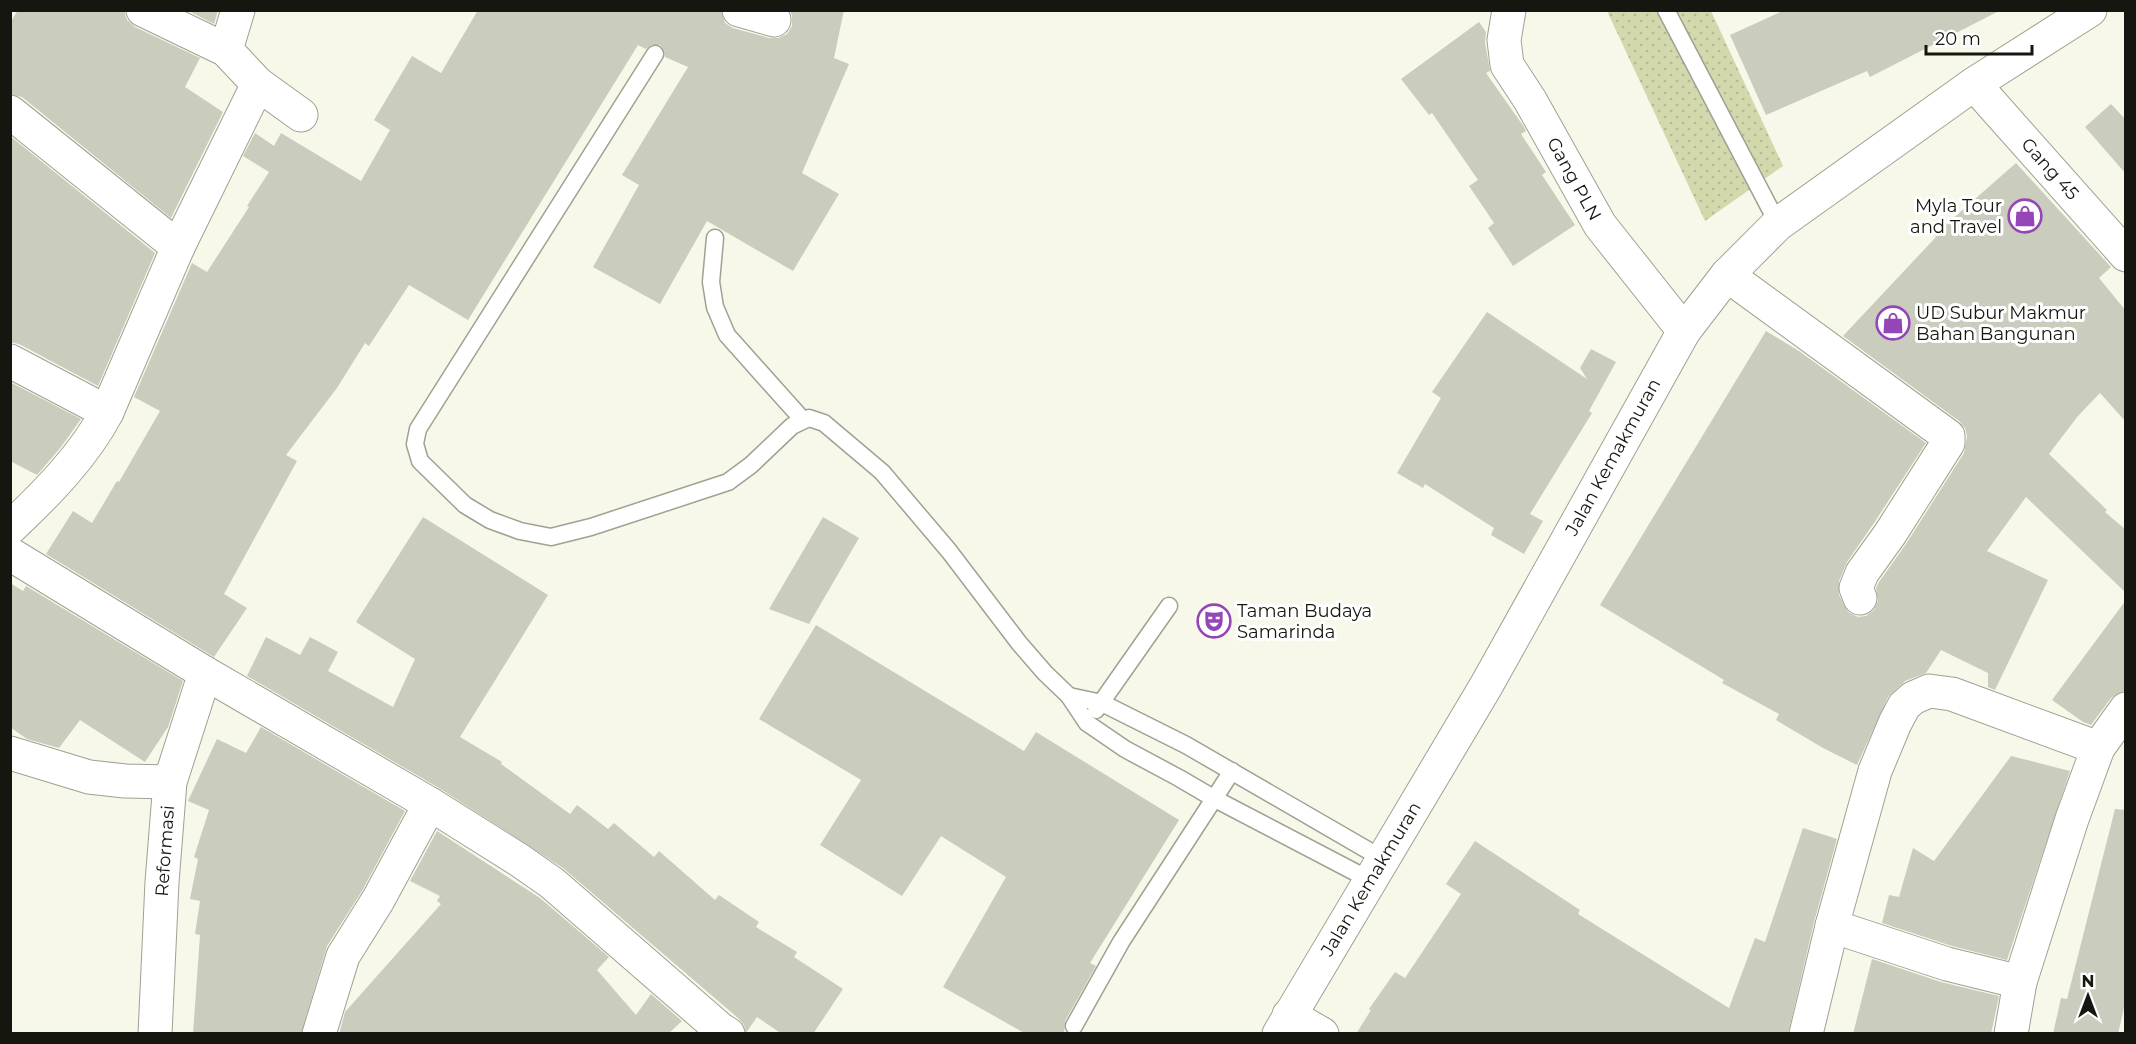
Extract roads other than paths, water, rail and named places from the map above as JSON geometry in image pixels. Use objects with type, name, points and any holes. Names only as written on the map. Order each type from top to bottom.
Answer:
[{"type":"street","points":[[143,10],[226,50],[258,84],[301,116]]},
{"type":"street","points":[[226,50],[238,10]]},
{"type":"street","points":[[739,10],[774,20]]},
{"type":"street","name":"Gang PLN","points":[[1509,10],[1504,40],[1507,65],[1530,99],[1600,225],[1684,330]]},
{"type":"street","name":"Jalan Kemakmuran","points":[[1284,1024],[1486,686],[1684,330],[1727,275],[1778,224],[1974,84],[2090,10]]},
{"type":"street","points":[[10,528],[46,494],[96,433],[178,247],[258,84]]},
{"type":"street","name":"Gang 45","points":[[1974,84],[2126,255]]},
{"type":"street","points":[[10,112],[178,247]]},
{"type":"street","points":[[1727,275],[1948,436],[1948,443],[1890,534],[1862,573],[1856,588],[1860,598]]},
{"type":"street","points":[[10,361],[107,412]]},
{"type":"street","points":[[10,554],[205,673],[430,804],[519,860],[552,883],[693,1007],[728,1034]]},
{"type":"street","name":"Reformasi","points":[[155,1034],[162,882],[170,782],[205,673]]},
{"type":"street","points":[[1806,1034],[1832,926],[1875,771],[1904,706],[1913,698],[1929,692],[1952,694],[2098,748]]},
{"type":"street","points":[[2011,1034],[2020,982],[2072,819],[2098,748],[2126,709]]},
{"type":"street","points":[[10,753],[89,777],[170,782]]},
{"type":"street","points":[[319,1034],[343,956],[378,900],[430,804]]},
{"type":"street","points":[[1832,926],[1947,964],[2020,982]]},
{"type":"street","points":[[1284,1024],[1322,1034]]},
{"type":"lane","points":[[1666,10],[1778,224]]},
{"type":"lane","points":[[655,54],[418,429],[415,444],[420,461],[465,505],[490,520],[520,531],[551,537],[591,527],[728,482],[751,465],[792,426],[813,418],[824,423],[882,472],[949,551],[1045,673],[1070,696],[1087,723],[1125,749],[1215,799],[1376,869]]},
{"type":"lane","points":[[715,238],[711,282],[715,308],[728,335],[803,420]]},
{"type":"lane","points":[[1087,723],[1169,606]]},
{"type":"lane","points":[[1070,696],[1102,703],[1232,771],[1376,869]]},
{"type":"lane","points":[[1074,1026],[1121,942],[1232,771]]},
{"type":"place","name":"Myla Tour and Travel","points":[[2025,216]]},
{"type":"place","name":"UD Subur Makmur Bahan Bangunan","points":[[1893,323]]},
{"type":"place","name":"Taman Budaya Samarinda","points":[[1214,621]]}]
